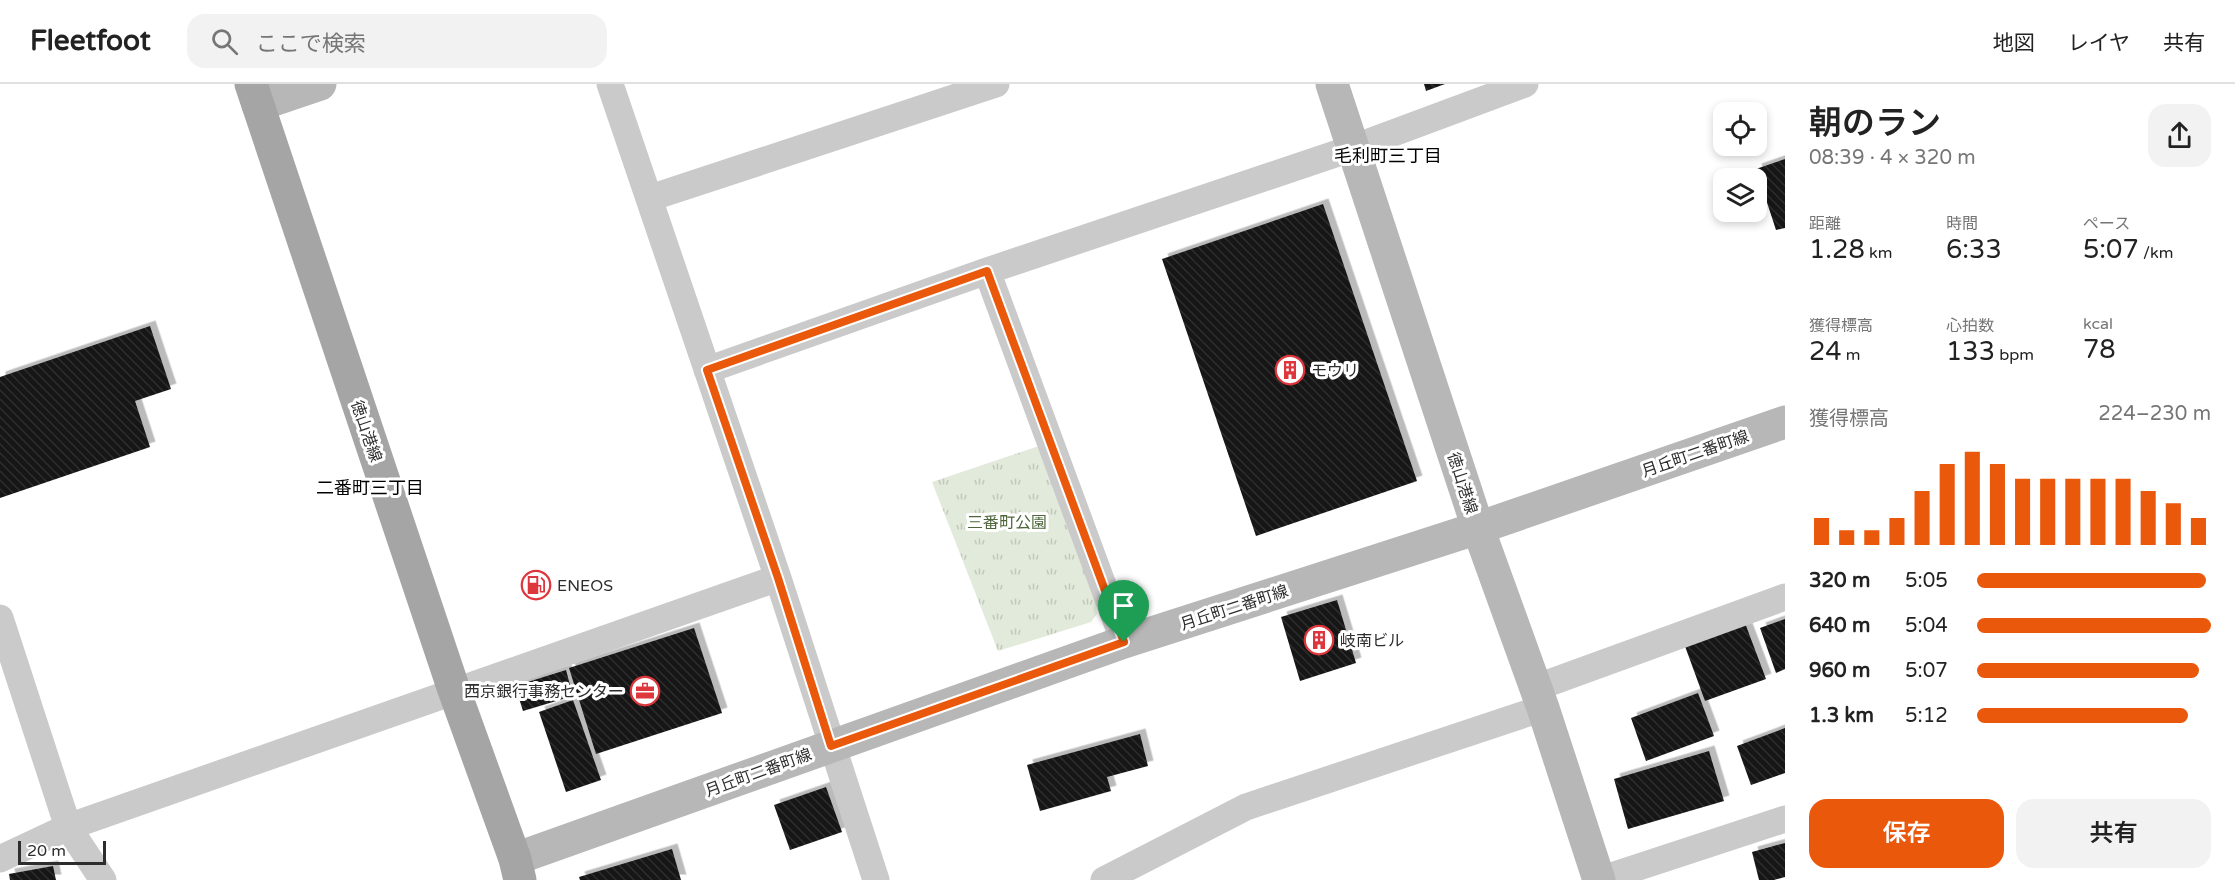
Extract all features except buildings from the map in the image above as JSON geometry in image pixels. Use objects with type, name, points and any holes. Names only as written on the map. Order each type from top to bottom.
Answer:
[{"type":"main road","name":"徳山港線","points":[[254,95],[454,690],[517,869]]},
{"type":"street","points":[[254,95],[320,84]]},
{"type":"street","points":[[610,84],[778,578],[876,880]]},
{"type":"street","points":[[650,198],[996,84]]},
{"type":"street","name":"徳山港線","points":[[1332,84],[1478,528],[1539,698],[1599,880]]},
{"type":"street","points":[[707,370],[987,271],[1353,148],[1525,84]]},
{"type":"street","points":[[987,271],[1124,642]]},
{"type":"street","name":"月丘町二番町線","points":[[517,869],[831,746],[1124,642],[1478,528],[1785,422]]},
{"type":"street","points":[[0,859],[68,827],[778,578]]},
{"type":"street","points":[[1104,880],[1246,807],[1539,698],[1785,597]]},
{"type":"street","points":[[0,618],[68,827],[103,880]]},
{"type":"street","points":[[1599,880],[1785,819]]},
{"type":"green space","name":"三番町公園","points":[[1039,446],[1095,596],[1097,614],[1091,622],[998,651],[932,482]]},
{"type":"place","name":"モウリ","points":[[1290,370]]},
{"type":"place","name":"ENEOS","points":[[536,585]]},
{"type":"place","name":"岐南ビル","points":[[1319,640]]},
{"type":"place","name":"西京銀行事務センター","points":[[645,691]]},
{"type":"district","name":"毛利町三丁目","points":[[1388,156]]},
{"type":"district","name":"二番町三丁目","points":[[370,488]]},
{"type":"route","points":[[987,271],[1124,642],[831,746],[778,578],[707,370],[987,271]]}]
